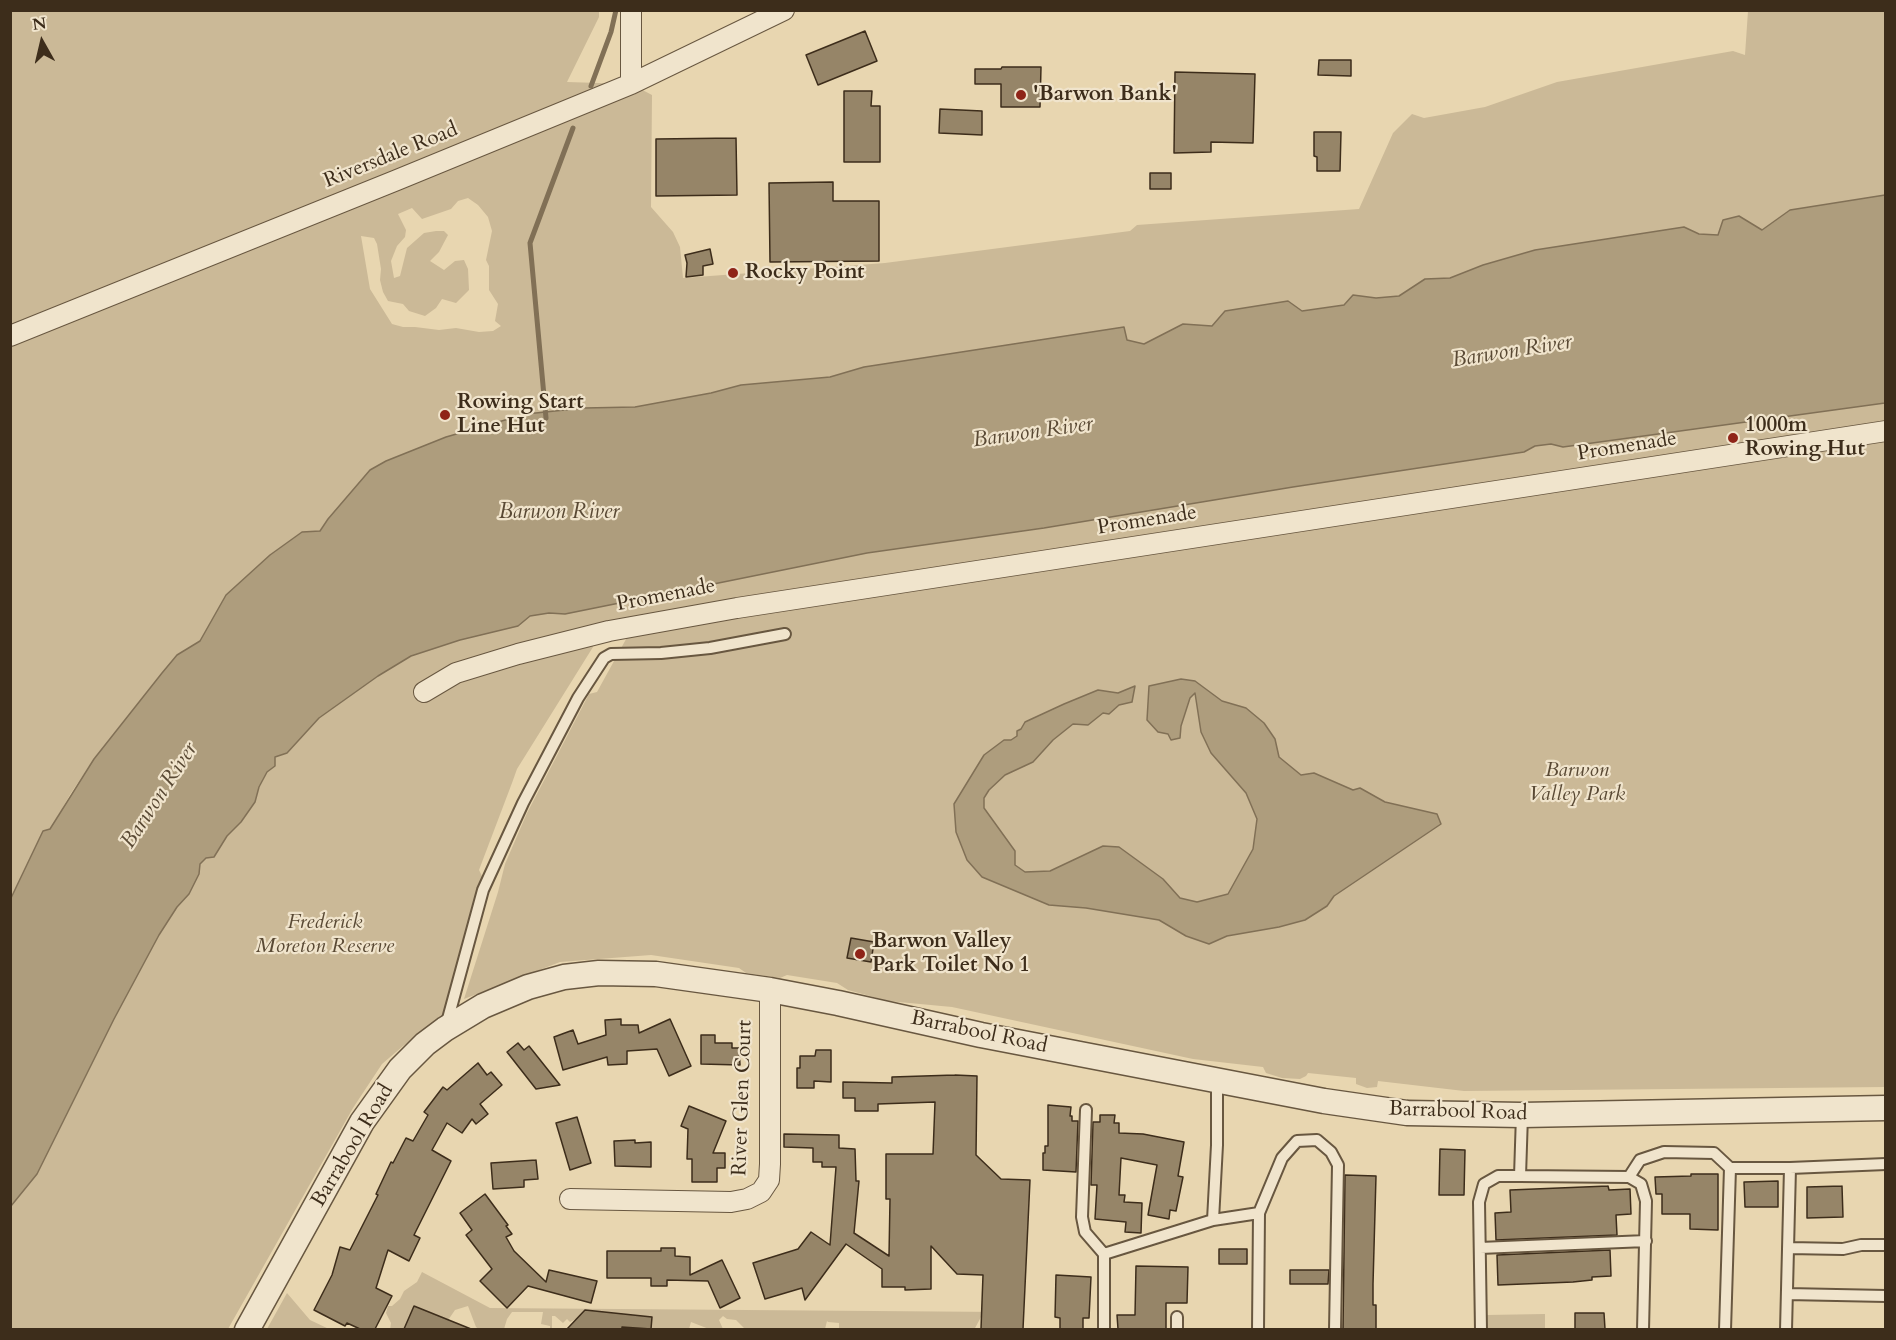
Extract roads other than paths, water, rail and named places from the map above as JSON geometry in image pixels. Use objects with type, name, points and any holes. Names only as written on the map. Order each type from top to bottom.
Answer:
[{"type":"street","points":[[630,84],[631,10]]},
{"type":"street","name":"Riversdale Road","points":[[10,336],[630,84],[784,10]]},
{"type":"street","name":"Promenade","points":[[424,692],[456,673],[518,654],[609,631],[737,608],[1886,431]]},
{"type":"street","name":"Barrabool Road","points":[[247,1329],[362,1122],[400,1069],[425,1044],[483,1006],[528,987],[564,977],[599,973],[656,974],[770,990],[981,1035],[1324,1101],[1407,1113],[1522,1115],[1886,1108]]},
{"type":"street","name":"River Glen Court","points":[[570,1199],[731,1202],[761,1192],[769,1180],[770,990]]},
{"type":"lane","points":[[445,1029],[483,890],[523,803],[578,698],[604,658],[611,654],[661,653],[710,648],[785,634]]},
{"type":"lane","points":[[1213,1220],[1218,1145],[1217,1080]]},
{"type":"lane","points":[[1086,1110],[1082,1217],[1085,1232],[1104,1254],[1104,1329]]},
{"type":"lane","points":[[1520,1176],[1522,1115]]},
{"type":"lane","points":[[1258,1329],[1259,1213],[1282,1158],[1297,1141],[1317,1140],[1331,1152],[1338,1165],[1335,1329]]},
{"type":"lane","points":[[1629,1178],[1640,1160],[1664,1152],[1714,1153],[1730,1168],[1886,1164]]},
{"type":"lane","points":[[1725,1329],[1730,1168]]},
{"type":"lane","points":[[1786,1329],[1790,1168]]},
{"type":"lane","points":[[1481,1329],[1479,1202],[1484,1184],[1498,1176],[1629,1178],[1641,1184],[1646,1201],[1643,1329]]},
{"type":"lane","points":[[1104,1254],[1213,1220],[1259,1213]]},
{"type":"lane","points":[[1480,1248],[1646,1241]]},
{"type":"lane","points":[[1789,1248],[1843,1249],[1861,1245],[1886,1245]]},
{"type":"lane","points":[[1787,1294],[1886,1296]]},
{"type":"lane","points":[[1177,1317],[1177,1329]]},
{"type":"water","name":"Barwon River","points":[[1885,195],[1885,403],[1563,447],[1551,444],[1535,446],[1524,452],[1044,528],[867,553],[565,614],[549,613],[530,616],[518,626],[460,640],[411,656],[378,676],[319,718],[287,753],[275,757],[275,766],[267,772],[259,787],[255,802],[241,822],[227,836],[214,857],[206,858],[200,864],[199,874],[189,894],[177,907],[159,935],[114,1019],[37,1174],[11,1206],[11,898],[43,831],[50,829],[94,759],[162,673],[177,655],[200,641],[226,595],[270,555],[302,532],[320,531],[370,470],[386,461],[446,437],[526,414],[584,408],[635,407],[741,385],[830,377],[864,367],[1124,327],[1127,340],[1144,344],[1183,324],[1212,326],[1225,311],[1288,301],[1302,311],[1344,305],[1353,295],[1376,298],[1399,296],[1425,279],[1450,278],[1483,265],[1535,250],[1684,227],[1699,234],[1718,235],[1723,220],[1739,216],[1762,230],[1790,210]]},
{"type":"water","points":[[1181,679],[1195,681],[1222,701],[1246,708],[1264,723],[1275,739],[1279,757],[1301,775],[1314,773],[1353,790],[1360,788],[1385,802],[1437,814],[1441,824],[1334,896],[1327,906],[1305,920],[1227,936],[1209,944],[1186,936],[1159,920],[1086,908],[1049,905],[982,877],[967,860],[956,832],[954,804],[984,755],[1004,740],[1011,740],[1017,736],[1017,731],[1025,722],[1064,704],[1098,690],[1118,693],[1135,686],[1132,702],[1119,705],[1109,714],[1103,713],[1088,725],[1073,724],[1053,740],[1033,762],[1005,775],[989,790],[984,798],[984,808],[1015,851],[1015,865],[1025,872],[1050,871],[1103,846],[1119,847],[1163,879],[1180,898],[1197,902],[1228,894],[1253,849],[1257,819],[1246,793],[1211,753],[1201,732],[1195,693],[1190,698],[1181,726],[1180,738],[1171,740],[1168,734],[1158,732],[1147,720],[1149,686]]},
{"type":"waterway","points":[[591,86],[611,32],[616,10]]},
{"type":"waterway","points":[[546,418],[530,243],[573,128]]},
{"type":"place","name":"'Barwon Bank'","points":[[1021,95]]},
{"type":"place","name":"Rocky Point","points":[[733,273]]},
{"type":"place","name":"Rowing Start Line Hut","points":[[445,415]]},
{"type":"place","name":"1000m Rowing Hut","points":[[1733,438]]},
{"type":"place","name":"Barwon Valley Park Toilet No 1","points":[[860,954]]},
{"type":"park label","name":"Barwon Valley Park","points":[[1577,783]]},
{"type":"park label","name":"Frederick Moreton Reserve","points":[[325,935]]}]
